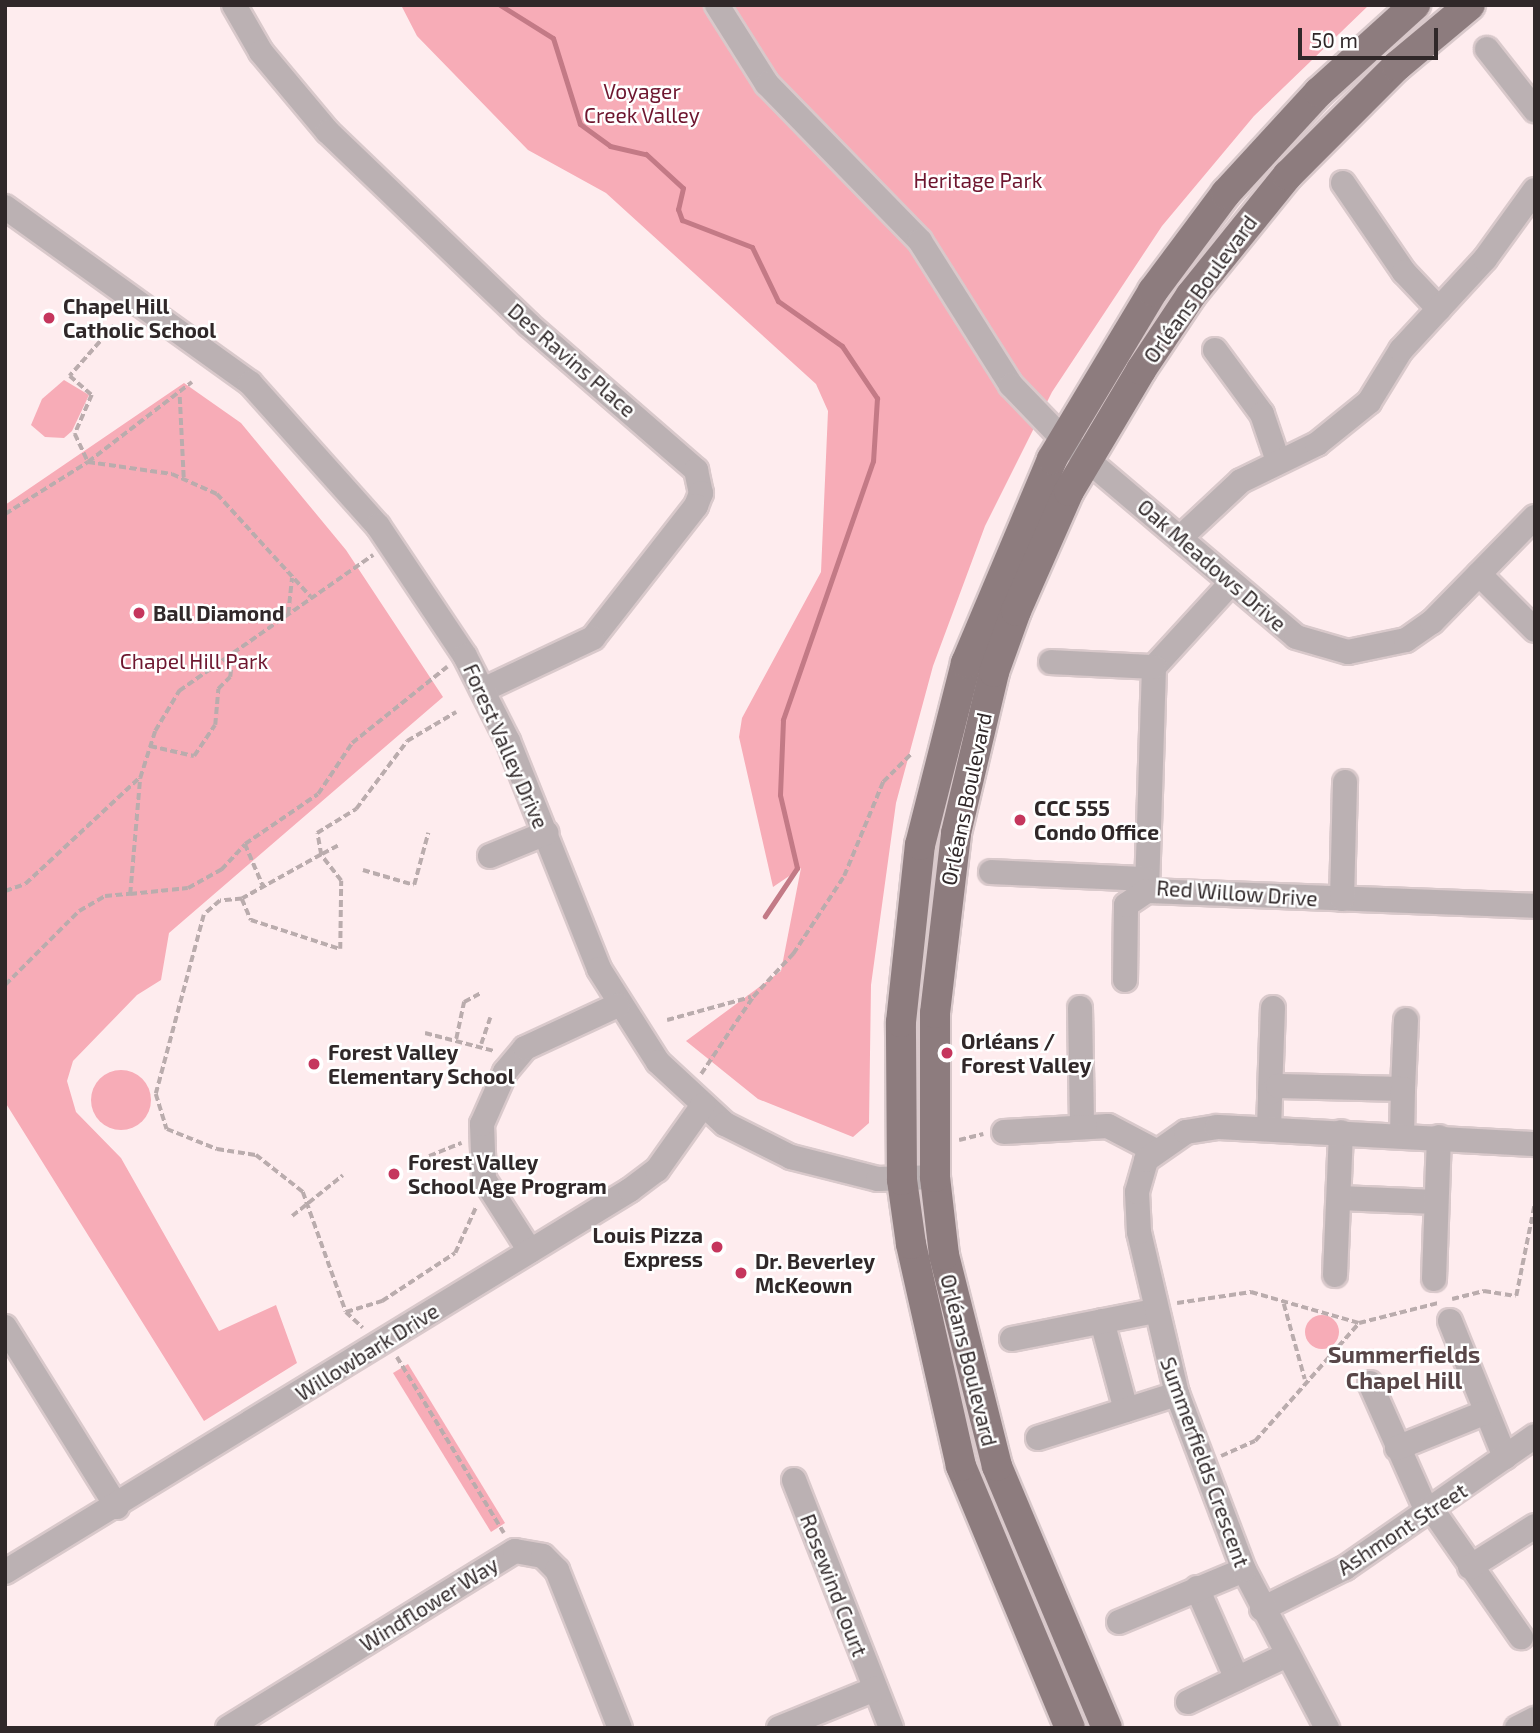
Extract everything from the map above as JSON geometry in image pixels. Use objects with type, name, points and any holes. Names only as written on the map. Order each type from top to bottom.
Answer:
[{"type":"main road","name":"Orléans Boulevard","points":[[1070,1728],[993,1553],[947,1422],[902,1180],[903,977],[931,789],[990,596],[1063,440],[1153,290],[1226,193],[1318,92],[1415,5]]},
{"type":"main road","name":"Orléans Boulevard","points":[[1107,1728],[987,1437],[952,1303],[935,1177],[935,1013],[956,833],[994,671],[1052,526],[1087,458],[1172,323],[1253,216],[1360,100],[1470,5]]},
{"type":"street","name":"Des Ravins Place","points":[[234,5],[261,52],[321,124],[528,324],[696,470],[701,493],[696,506],[593,638],[482,690]]},
{"type":"street","name":"Oak Meadows Drive","points":[[717,5],[767,84],[920,241],[1011,384],[1063,440],[1296,637],[1348,652],[1406,640],[1479,574],[1535,517]]},
{"type":"street","points":[[1487,49],[1535,110]]},
{"type":"street","points":[[1343,183],[1404,272],[1439,309]]},
{"type":"street","points":[[1180,538],[1241,481],[1317,444],[1369,402],[1401,350],[1439,309],[1535,190]]},
{"type":"street","name":"Forest Valley Drive","points":[[5,207],[250,383],[389,541],[482,690],[618,1005],[658,1062],[725,1124],[791,1157],[902,1180],[935,1177]]},
{"type":"street","points":[[1215,351],[1262,415],[1278,461]]},
{"type":"street","points":[[1479,574],[1535,630]]},
{"type":"street","points":[[1051,662],[1154,667],[1231,583]]},
{"type":"street","name":"Red Willow Drive","points":[[1154,667],[1147,885],[1342,899],[1535,906]]},
{"type":"street","points":[[1342,899],[1345,782]]},
{"type":"street","points":[[490,856],[546,833]]},
{"type":"street","points":[[991,872],[1147,885]]},
{"type":"street","points":[[1125,980],[1126,905],[1147,885]]},
{"type":"street","points":[[530,1251],[484,1179],[482,1124],[505,1072],[525,1048],[618,1005]]},
{"type":"street","points":[[1080,1007],[1082,1126]]},
{"type":"street","points":[[1269,1128],[1273,1008]]},
{"type":"street","points":[[1402,1136],[1406,1020]]},
{"type":"street","points":[[1270,1093],[1287,1084],[1403,1089]]},
{"type":"street","name":"Willowbark Drive","points":[[5,1572],[117,1507],[657,1170],[696,1098]]},
{"type":"street","points":[[1004,1132],[1060,1134],[1082,1126],[1121,1129],[1154,1150],[1202,1129],[1269,1128],[1535,1144]]},
{"type":"street","points":[[1335,1275],[1341,1132]]},
{"type":"street","points":[[1434,1279],[1439,1138]]},
{"type":"street","name":"Summerfields Crescent","points":[[1154,1150],[1137,1192],[1154,1308],[1177,1394],[1244,1570],[1285,1656],[1327,1728]]},
{"type":"street","points":[[1339,1198],[1436,1202]]},
{"type":"street","points":[[1012,1339],[1154,1308]]},
{"type":"street","points":[[1102,1321],[1126,1409]]},
{"type":"street","points":[[1450,1321],[1505,1457]]},
{"type":"street","points":[[5,1327],[117,1507]]},
{"type":"street","points":[[1370,1383],[1397,1448],[1430,1513],[1521,1637]]},
{"type":"street","points":[[1038,1438],[1177,1394]]},
{"type":"street","points":[[1397,1448],[1485,1413]]},
{"type":"street","name":"Ashmont Street","points":[[1262,1609],[1345,1568],[1430,1513],[1535,1436]]},
{"type":"street","name":"Rosewind Court","points":[[794,1480],[891,1728]]},
{"type":"street","points":[[1470,1567],[1535,1526]]},
{"type":"street","name":"Windflower Way","points":[[228,1728],[515,1551],[543,1556],[557,1570],[620,1728]]},
{"type":"street","points":[[1119,1622],[1244,1570]]},
{"type":"street","points":[[1197,1588],[1237,1679]]},
{"type":"street","points":[[1188,1702],[1285,1656]]},
{"type":"street","points":[[779,1728],[875,1689]]},
{"type":"street","points":[[1517,1728],[1535,1719]]},
{"type":"path","points":[[88,462],[75,434],[92,394],[70,376],[114,326]]},
{"type":"path","points":[[5,513],[88,462],[180,397],[192,382]]},
{"type":"path","points":[[180,397],[184,479]]},
{"type":"path","points":[[88,462],[184,479],[239,513],[311,597]]},
{"type":"path","points":[[130,894],[140,778],[150,747],[179,691],[389,541]]},
{"type":"path","points":[[288,614],[292,578]]},
{"type":"path","points":[[150,747],[194,756],[215,725],[218,689],[230,677],[233,653]]},
{"type":"path","points":[[5,983],[79,911],[105,896],[188,888],[221,870],[245,844],[318,794],[352,743],[447,667]]},
{"type":"path","points":[[242,899],[251,920],[340,950],[341,881],[321,855],[317,833],[356,809],[407,741],[456,712]]},
{"type":"path","points":[[696,1098],[753,997],[793,954],[844,876],[883,782],[911,754]]},
{"type":"path","points":[[5,891],[25,884],[140,778]]},
{"type":"path","points":[[363,870],[414,885],[428,833]]},
{"type":"path","points":[[245,844],[262,886]]},
{"type":"path","points":[[338,846],[242,899],[220,901],[204,915],[156,1094],[167,1129],[217,1149],[256,1155],[310,1202],[346,1312],[382,1343],[515,1551]]},
{"type":"path","points":[[456,1040],[464,1002],[481,993]]},
{"type":"path","points":[[667,1020],[753,997]]},
{"type":"path","points":[[481,1044],[490,1018]]},
{"type":"path","points":[[425,1033],[481,1044],[494,1051]]},
{"type":"path","points":[[957,1140],[1004,1132]]},
{"type":"path","points":[[429,1156],[462,1143]]},
{"type":"path","points":[[292,1216],[343,1175]]},
{"type":"path","points":[[1154,1308],[1251,1292],[1284,1304],[1359,1323],[1484,1292],[1516,1296],[1535,1202]]},
{"type":"path","points":[[346,1312],[382,1301],[455,1253],[476,1206]]},
{"type":"path","points":[[1284,1304],[1305,1379]]},
{"type":"path","points":[[1203,1464],[1255,1441],[1305,1379],[1359,1323]]},
{"type":"green space","name":"Heritage Park","points":[[401,5],[1369,5],[1254,116],[1162,226],[1052,392],[985,526],[933,666],[896,803],[871,985],[869,1123],[853,1137],[758,1099],[686,1041],[781,971],[801,868],[773,887],[739,737],[742,718],[821,572],[828,411],[816,384],[606,193],[528,150],[417,36]]},
{"type":"green space","points":[[64,380],[89,395],[72,431],[64,438],[45,437],[31,425],[42,399]]},
{"type":"green space","name":"Chapel Hill Park","points":[[184,383],[241,423],[346,550],[443,697],[169,933],[161,980],[137,995],[73,1061],[67,1081],[76,1112],[121,1158],[219,1331],[276,1305],[297,1363],[204,1421],[5,1102],[5,505]]},
{"type":"green space","points":[[115,1070],[127,1070],[146,1083],[151,1100],[149,1112],[138,1125],[127,1130],[115,1130],[96,1117],[91,1106],[91,1094],[104,1075]]},
{"type":"green space","points":[[1322,1315],[1334,1320],[1339,1332],[1334,1344],[1322,1349],[1310,1344],[1305,1332],[1310,1320]]},
{"type":"green space","points":[[408,1364],[505,1523],[491,1532],[393,1373]]},
{"type":"waterway","points":[[500,5],[553,38],[580,124],[610,146],[646,154],[683,188],[678,209],[682,220],[752,247],[778,301],[842,346],[877,398],[873,461],[783,720],[780,795],[797,868],[765,916]]},
{"type":"place","name":"Chapel Hill Catholic School","points":[[49,318]]},
{"type":"place","name":"Ball Diamond","points":[[139,613]]},
{"type":"place","name":"CCC 555 Condo Office","points":[[1020,820]]},
{"type":"place","name":"Orléans / Forest Valley","points":[[947,1053]]},
{"type":"place","name":"Forest Valley Elementary School","points":[[314,1064]]},
{"type":"place","name":"Forest Valley School Age Program","points":[[394,1174]]},
{"type":"place","name":"Louis Pizza Express","points":[[717,1247]]},
{"type":"place","name":"Dr. Beverley McKeown","points":[[741,1273]]},
{"type":"district","name":"Summerfields Chapel Hill","points":[[1404,1367]]},
{"type":"park label","name":"Voyager Creek Valley","points":[[642,103]]}]
